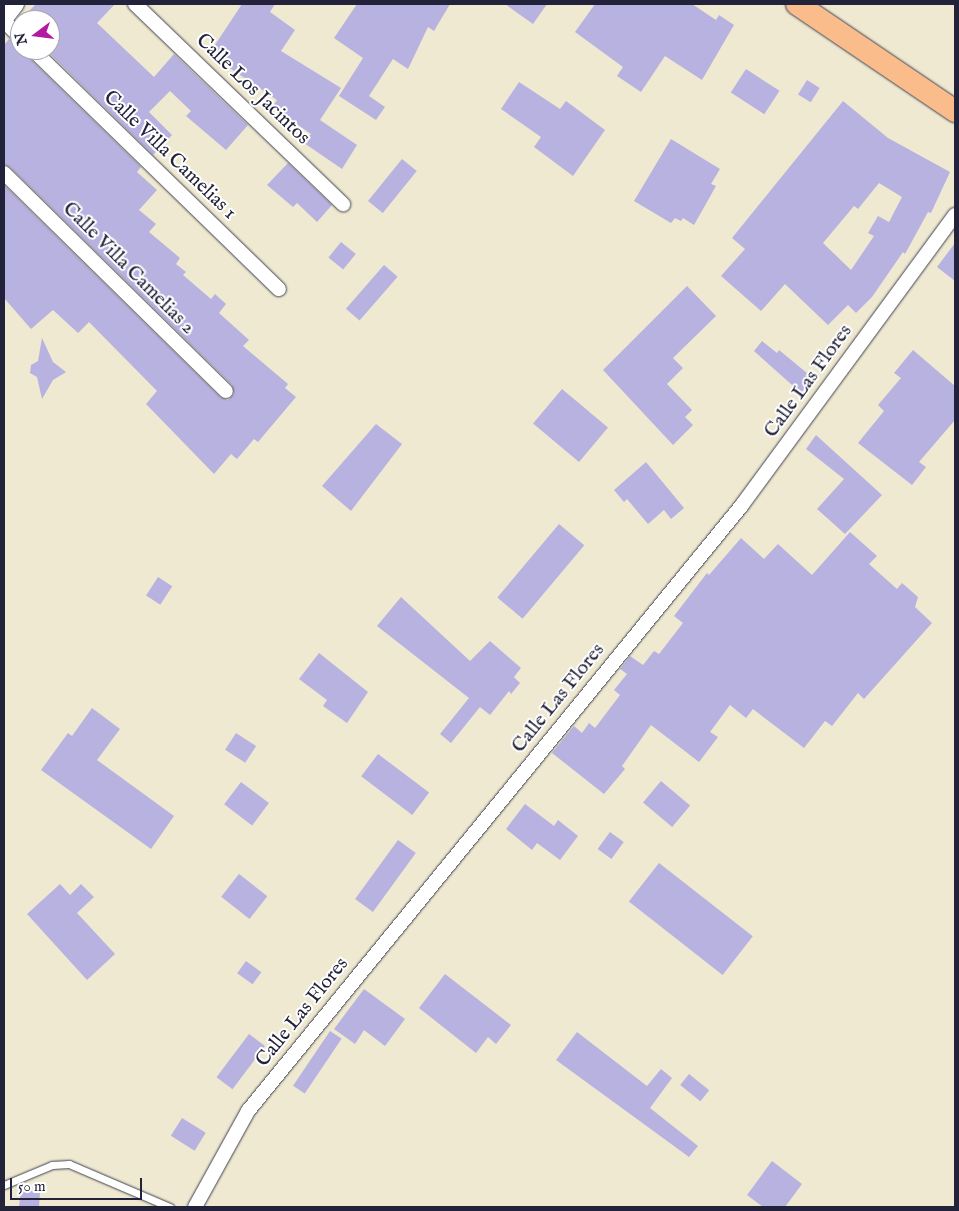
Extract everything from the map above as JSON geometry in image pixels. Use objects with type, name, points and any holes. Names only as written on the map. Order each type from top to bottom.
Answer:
[{"type":"main road","points":[[797,4],[955,111]]},
{"type":"street","points":[[4,20],[15,4]]},
{"type":"street","name":"Calle Los Jacintos","points":[[135,4],[343,204]]},
{"type":"street","name":"Calle Villa Camelias 1","points":[[43,60],[278,289]]},
{"type":"street","name":"Calle Villa Camelias 2","points":[[4,173],[226,391]]},
{"type":"street","name":"Calle Las Flores","points":[[195,1207],[248,1110],[742,504],[955,215]]},
{"type":"lane","points":[[4,1185],[52,1165],[69,1164],[170,1207]]},
{"type":"building","points":[[36,4],[115,4],[97,23],[154,77],[174,54],[248,125],[226,150],[186,116],[191,111],[170,91],[149,112],[172,135],[153,155],[56,60],[60,60],[60,10],[30,10]]},
{"type":"building","points":[[242,4],[275,4],[270,12],[295,30],[281,51],[341,88],[320,120],[357,145],[342,169],[304,143],[311,134],[272,107],[277,100],[209,54]]},
{"type":"building","points":[[357,4],[450,4],[434,31],[428,27],[408,69],[393,59],[369,96],[385,107],[376,120],[339,96],[363,58],[334,38]]},
{"type":"building","points":[[505,4],[547,4],[533,24]]},
{"type":"building","points":[[595,4],[692,4],[716,20],[719,15],[734,25],[702,80],[665,56],[641,92],[617,76],[623,67],[575,32]]},
{"type":"building","points":[[10,40],[10,60],[31,60],[141,167],[137,172],[157,190],[139,210],[156,224],[149,232],[180,258],[176,264],[186,272],[183,275],[211,299],[215,294],[226,304],[219,313],[249,340],[243,346],[288,384],[285,388],[296,397],[258,442],[254,439],[237,459],[231,454],[214,474],[146,404],[157,391],[89,322],[78,333],[53,310],[31,329],[4,298],[4,185],[220,397],[228,400],[234,394],[232,385],[10,167],[4,164],[4,45]]},
{"type":"building","points":[[746,69],[780,91],[764,114],[731,92]]},
{"type":"building","points":[[807,80],[820,88],[811,102],[798,94]]},
{"type":"building","points":[[519,82],[560,109],[566,101],[605,130],[573,176],[534,147],[541,137],[501,109]]},
{"type":"building","points":[[843,101],[888,138],[950,172],[931,213],[928,212],[905,254],[903,252],[872,297],[856,313],[848,305],[828,325],[785,284],[761,311],[721,276],[745,249],[732,238]],"holes":[[[879,183],[902,197],[889,222],[878,216],[868,233],[874,236],[851,270],[823,243],[854,206],[858,209]]]},
{"type":"building","points":[[671,139],[720,169],[711,184],[716,186],[694,225],[683,218],[681,221],[675,218],[671,223],[634,201]]},
{"type":"building","points":[[402,159],[417,171],[383,213],[368,201]]},
{"type":"building","points":[[288,163],[332,205],[317,222],[297,203],[293,207],[267,185]]},
{"type":"building","points":[[341,242],[356,254],[343,270],[328,258]]},
{"type":"building","points":[[955,243],[955,281],[937,267]]},
{"type":"building","points":[[384,265],[398,277],[360,321],[346,309]]},
{"type":"building","points":[[687,286],[716,316],[673,358],[683,368],[667,384],[692,410],[685,417],[693,425],[673,445],[603,370]]},
{"type":"building","points":[[42,338],[53,362],[66,372],[53,380],[42,399],[37,377],[30,373],[31,365],[38,361]]},
{"type":"building","points":[[762,341],[777,353],[779,350],[813,378],[801,393],[754,351]]},
{"type":"building","points":[[913,350],[955,386],[955,420],[919,462],[926,467],[912,485],[858,443],[884,411],[878,405],[901,378],[894,373]]},
{"type":"building","points":[[562,389],[608,428],[579,462],[533,423]]},
{"type":"building","points":[[376,424],[402,444],[351,511],[322,486]]},
{"type":"building","points":[[816,435],[882,495],[845,534],[817,509],[844,479],[806,449]]},
{"type":"building","points":[[646,462],[684,508],[671,519],[664,510],[648,524],[627,499],[624,502],[614,490]]},
{"type":"building","points":[[559,524],[584,545],[523,619],[497,598]]},
{"type":"building","points":[[850,532],[877,556],[869,564],[897,589],[902,583],[918,597],[915,607],[932,623],[864,699],[858,693],[832,726],[825,721],[804,748],[753,709],[746,718],[730,705],[710,732],[718,737],[699,762],[651,725],[622,766],[625,769],[604,794],[552,753],[574,726],[582,733],[589,723],[595,728],[620,695],[614,690],[627,674],[620,669],[630,656],[643,665],[654,651],[659,654],[683,623],[674,616],[707,573],[709,575],[741,538],[764,559],[778,544],[812,575]]},
{"type":"building","points":[[158,577],[172,586],[160,605],[146,595]]},
{"type":"building","points":[[401,597],[470,661],[490,641],[521,668],[514,677],[520,683],[511,694],[509,691],[490,715],[480,707],[451,743],[440,734],[469,698],[377,626]]},
{"type":"building","points":[[319,653],[368,692],[347,723],[323,706],[327,700],[299,679]]},
{"type":"building","points":[[92,708],[120,729],[97,760],[174,816],[151,849],[41,770],[68,733],[72,736]]},
{"type":"building","points":[[236,733],[256,746],[245,763],[225,750]]},
{"type":"building","points":[[378,754],[429,793],[412,815],[361,776]]},
{"type":"building","points":[[661,781],[690,805],[672,827],[643,802]]},
{"type":"building","points":[[241,782],[269,803],[252,825],[224,804]]},
{"type":"building","points":[[525,804],[554,826],[558,820],[578,836],[560,860],[537,843],[532,850],[506,829]]},
{"type":"building","points":[[610,832],[624,842],[611,859],[598,849]]},
{"type":"building","points":[[398,840],[416,853],[373,912],[355,899]]},
{"type":"building","points":[[659,863],[753,936],[723,975],[629,902]]},
{"type":"building","points":[[239,874],[267,896],[250,919],[221,897]]},
{"type":"building","points":[[60,884],[70,895],[81,884],[94,897],[77,913],[115,954],[87,980],[27,914]]},
{"type":"building","points":[[246,961],[261,972],[253,984],[237,973]]},
{"type":"building","points":[[445,974],[511,1025],[496,1044],[488,1037],[476,1053],[419,1008]]},
{"type":"building","points":[[364,989],[405,1019],[385,1046],[364,1030],[355,1044],[334,1029]]},
{"type":"building","points":[[330,1031],[342,1039],[305,1094],[293,1086]]},
{"type":"building","points":[[577,1032],[647,1086],[661,1069],[672,1078],[650,1108],[698,1146],[689,1157],[556,1060]]},
{"type":"building","points":[[249,1034],[265,1046],[232,1089],[217,1077]]},
{"type":"building","points":[[689,1074],[709,1090],[700,1101],[680,1085]]},
{"type":"building","points":[[182,1118],[206,1133],[195,1151],[171,1136]]},
{"type":"building","points":[[772,1161],[802,1184],[785,1207],[763,1207],[747,1195]]},
{"type":"building","points":[[21,1189],[40,1192],[39,1207],[19,1207]]}]
